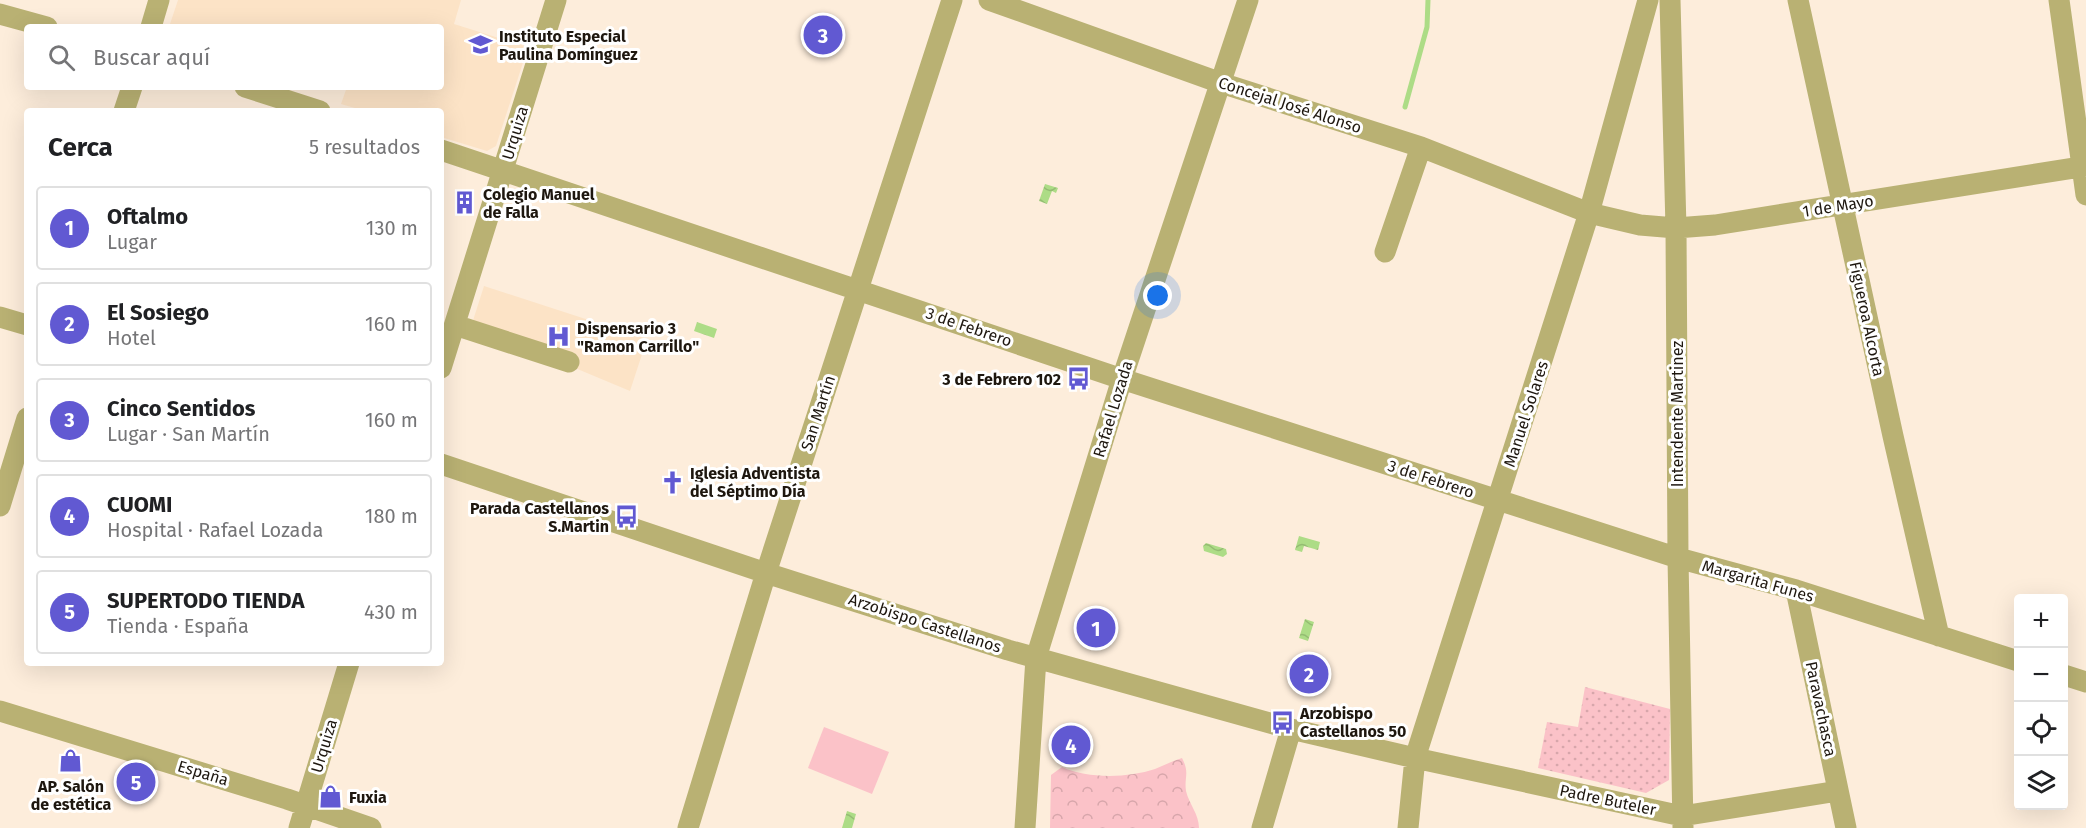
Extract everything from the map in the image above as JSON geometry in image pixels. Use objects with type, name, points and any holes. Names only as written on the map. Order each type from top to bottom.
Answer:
[{"type":"street","points":[[152,24],[159,0]]},
{"type":"street","name":"Urquiza","points":[[444,359],[556,0]]},
{"type":"street","name":"San Martín","points":[[688,828],[766,573],[952,0]]},
{"type":"street","name":"Concejal José Alonso","points":[[989,0],[1221,83],[1420,147],[1589,213]]},
{"type":"street","name":"Rafael Lozada","points":[[1025,828],[1036,658],[1122,379],[1248,0]]},
{"type":"street","name":"Manuel Solares","points":[[1408,828],[1415,758],[1589,213],[1648,0]]},
{"type":"street","name":"Intendente Martinez","points":[[1670,0],[1676,228],[1682,822]]},
{"type":"street","name":"Figueroa Alcorta","points":[[1798,0],[1939,636]]},
{"type":"street","points":[[2059,0],[2084,167],[2086,195]]},
{"type":"street","points":[[0,14],[36,24]]},
{"type":"street","points":[[125,108],[131,90]]},
{"type":"street","points":[[254,90],[311,108]]},
{"type":"street","points":[[1385,252],[1420,147]]},
{"type":"street","name":"3 de Febrero","points":[[444,151],[1122,379],[1498,500]]},
{"type":"street","name":"1 de Mayo","points":[[1589,213],[1640,225],[1676,228],[1715,225],[2084,167]]},
{"type":"street","points":[[0,317],[24,325]]},
{"type":"street","points":[[455,325],[569,362]]},
{"type":"street","points":[[0,506],[24,428]]},
{"type":"street","name":"Arzobispo Castellanos","points":[[444,465],[766,573],[1036,658],[1291,729],[1415,758]]},
{"type":"street","name":"Margarita Funes","points":[[1498,500],[1678,558],[1796,591],[2014,659]]},
{"type":"street","name":"Paravachasca","points":[[1796,591],[1846,828]]},
{"type":"street","name":"Urquiza","points":[[299,828],[348,666]]},
{"type":"street","points":[[2068,676],[2086,682]]},
{"type":"street","name":"España","points":[[0,711],[287,799],[371,828]]},
{"type":"street","points":[[1262,828],[1291,729]]},
{"type":"street","name":"Padre Buteler","points":[[1415,758],[1682,822],[1838,791]]},
{"type":"shaded area","points":[[178,0],[461,0],[454,24],[528,47],[496,146],[487,151],[444,138],[444,108],[355,108],[341,104],[346,90],[444,90],[444,24],[170,24]]},
{"type":"shaded area","name":"Dispensario 3 \"Ramon Carrillo\"","points":[[484,286],[647,339],[630,391],[575,368],[469,333]]},
{"type":"green space","points":[[1585,687],[1670,709],[1669,780],[1646,793],[1538,768],[1547,722],[1578,727]]},
{"type":"green space","points":[[824,727],[889,752],[872,794],[808,768]]},
{"type":"green space","points":[[1182,758],[1186,771],[1186,791],[1199,828],[1050,828],[1051,775],[1062,767],[1084,774],[1108,776],[1144,772]]},
{"type":"water","points":[[1045,184],[1058,188],[1056,193],[1052,191],[1047,204],[1039,201]]},
{"type":"water","points":[[697,322],[717,329],[714,338],[694,331]]},
{"type":"water","points":[[1299,536],[1320,542],[1318,550],[1304,546],[1302,552],[1295,550]]},
{"type":"water","points":[[1206,543],[1226,549],[1227,554],[1223,557],[1204,551],[1203,546]]},
{"type":"water","points":[[1305,619],[1314,622],[1308,641],[1299,638]]},
{"type":"water","points":[[847,811],[856,814],[852,828],[842,828]]},
{"type":"waterway","points":[[1405,107],[1427,27],[1428,0]]},
{"type":"place","name":"Cinco Sentidos","points":[[823,35]]},
{"type":"place","name":"Instituto Especial Paulina Domínguez","points":[[481,45]]},
{"type":"place","name":"Colegio Manuel de Falla","points":[[465,203]]},
{"type":"place","name":"Dispensario 3 \"Ramon Carrillo\"","points":[[559,337]]},
{"type":"place","name":"3 de Febrero 102","points":[[1079,379]]},
{"type":"place","name":"Iglesia Adventista del Séptimo Día","points":[[672,482]]},
{"type":"place","name":"Parada Castellanos S.Martin","points":[[627,517]]},
{"type":"place","name":"Oftalmo","points":[[1096,628]]},
{"type":"place","name":"El Sosiego","points":[[1309,674]]},
{"type":"place","name":"Arzobispo Castellanos 50","points":[[1282,722]]},
{"type":"place","name":"CUOMI","points":[[1071,745]]},
{"type":"place","name":"AP. Salón de estética","points":[[71,761]]},
{"type":"place","name":"SUPERTODO TIENDA","points":[[136,782]]},
{"type":"place","name":"Fuxia","points":[[331,797]]}]
